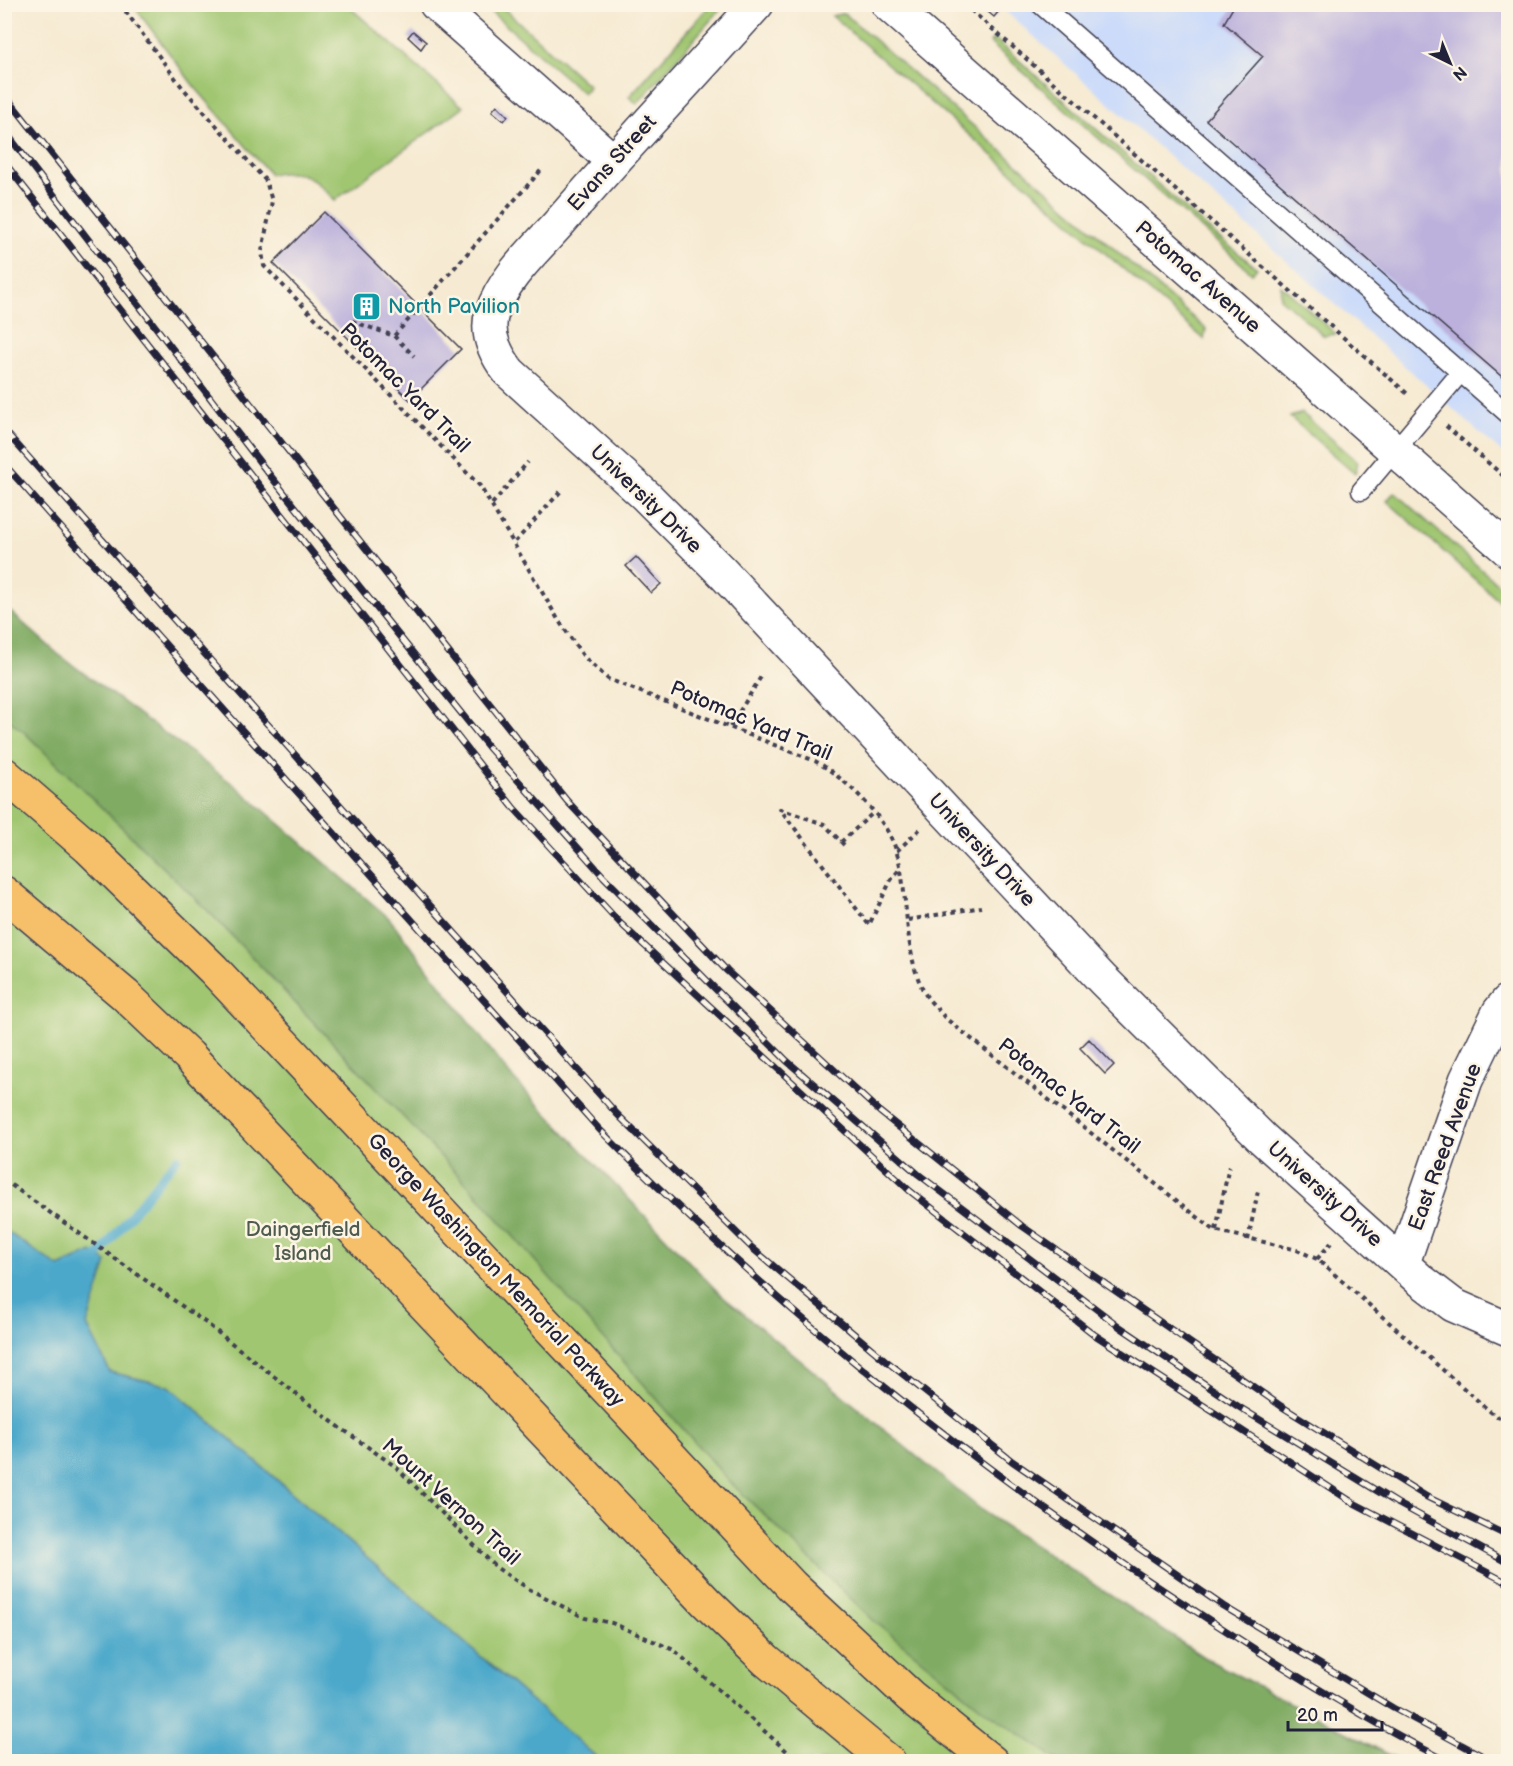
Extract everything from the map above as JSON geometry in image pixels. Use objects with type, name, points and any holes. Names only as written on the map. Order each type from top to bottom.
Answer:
[{"type":"highway","name":"George Washington Memorial Parkway","points":[[4,774],[89,848],[272,1030],[792,1586],[910,1696],[992,1761]]},
{"type":"highway","points":[[4,893],[125,995],[218,1086],[706,1602],[766,1660],[889,1761]]},
{"type":"street","points":[[436,4],[613,161]]},
{"type":"street","name":"Evans Street","points":[[490,334],[491,314],[504,287],[613,161],[757,4]]},
{"type":"street","name":"Potomac Avenue","points":[[888,4],[1509,550]]},
{"type":"street","name":"University Drive","points":[[490,334],[498,358],[509,372],[646,496],[721,571],[1103,980],[1263,1139],[1402,1263],[1453,1305],[1509,1329]]},
{"type":"street","name":"East Reed Avenue","points":[[1402,1263],[1449,1136],[1466,1080],[1499,1012],[1509,1001]]},
{"type":"lane","points":[[1040,4],[1509,414]]},
{"type":"lane","points":[[1361,491],[1461,372]]},
{"type":"path","name":"Potomac Yard Trail","points":[[120,4],[182,87],[266,182],[272,201],[262,252],[264,266],[413,414],[480,486],[578,648],[608,679],[814,761],[836,773],[888,829],[897,851],[917,975],[927,997],[945,1018],[1216,1230],[1248,1240],[1297,1250],[1317,1259],[1493,1414],[1509,1423]]},
{"type":"path","points":[[964,4],[1509,480]]},
{"type":"path","points":[[394,336],[543,168]]},
{"type":"path","points":[[352,321],[394,336],[414,356]]},
{"type":"path","points":[[492,504],[528,462]]},
{"type":"path","points":[[515,542],[561,491]]},
{"type":"path","points":[[730,727],[762,675]]},
{"type":"path","points":[[873,813],[842,844],[824,824],[780,809],[870,925],[891,880],[900,870]]},
{"type":"path","points":[[908,920],[981,908]]},
{"type":"path","points":[[1216,1230],[1229,1166]]},
{"type":"path","name":"Mount Vernon Trail","points":[[4,1180],[137,1273],[396,1467],[497,1568],[529,1589],[585,1618],[612,1623],[674,1650],[799,1761]]},
{"type":"path","points":[[1248,1240],[1258,1191]]},
{"type":"shaded area","points":[[997,5],[1508,5],[1508,458],[1004,10]]},
{"type":"green space","points":[[133,5],[347,5],[463,107],[335,200],[306,176],[292,173],[270,174],[193,85]]},
{"type":"green space","points":[[483,5],[500,5],[589,86],[583,93]]},
{"type":"green space","points":[[710,5],[724,5],[637,104],[629,97]]},
{"type":"green space","points":[[844,13],[1206,329],[1204,339],[832,16]]},
{"type":"green space","points":[[994,38],[1213,233],[1257,268],[1252,273],[990,43]]},
{"type":"green space","points":[[1281,285],[1336,334],[1324,336],[1280,298]]},
{"type":"green space","points":[[1302,413],[1358,462],[1355,474],[1290,417]]},
{"type":"green space","points":[[1394,492],[1508,593],[1508,609],[1387,501]]},
{"type":"green space","name":"Daingerfield Island","points":[[4,606],[292,953],[1213,1761],[601,1761],[169,1386],[110,1372],[87,1325],[92,1252],[59,1267],[5,1230]]},
{"type":"green space","points":[[4,606],[58,654],[237,787],[389,918],[510,1075],[721,1295],[984,1512],[1205,1658],[1401,1761],[1059,1761],[983,1709],[873,1620],[728,1480],[478,1196],[213,916],[25,733],[5,717]]},
{"type":"water","points":[[4,1230],[59,1267],[92,1252],[107,1262],[87,1325],[110,1372],[169,1386],[601,1761],[5,1761]]},
{"type":"building","points":[[992,4],[999,11],[994,17],[981,6]]},
{"type":"building","points":[[1235,4],[1508,4],[1508,382],[1206,120],[1263,56],[1224,23]]},
{"type":"building","points":[[413,31],[426,42],[421,49],[408,37]]},
{"type":"building","points":[[497,105],[508,116],[504,121],[492,111]]},
{"type":"building","name":"North Pavilion","points":[[324,212],[461,349],[410,400],[273,263]]},
{"type":"building","points":[[636,557],[661,584],[651,593],[626,566]]},
{"type":"building","points":[[1089,1039],[1114,1065],[1105,1074],[1080,1048]]},
{"type":"waterway","points":[[98,1256],[177,1158]]},
{"type":"railway","points":[[4,94],[567,801],[727,971],[880,1112],[1022,1226],[1281,1406],[1427,1497],[1508,1536]]},
{"type":"railway","points":[[4,130],[265,469],[490,749],[604,877],[787,1061],[918,1174],[1120,1327],[1239,1407],[1397,1503],[1508,1563]]},
{"type":"railway","points":[[4,162],[513,807],[620,923],[910,1191],[1095,1335],[1352,1502],[1508,1583]]},
{"type":"railway","points":[[4,430],[617,1114],[751,1247],[885,1360],[1012,1461],[1223,1606],[1393,1708],[1494,1762]]},
{"type":"railway","points":[[4,464],[599,1129],[742,1266],[893,1393],[970,1454],[1131,1569],[1271,1660],[1359,1713],[1449,1762]]},
{"type":"place","name":"North Pavilion","points":[[367,306]]}]
